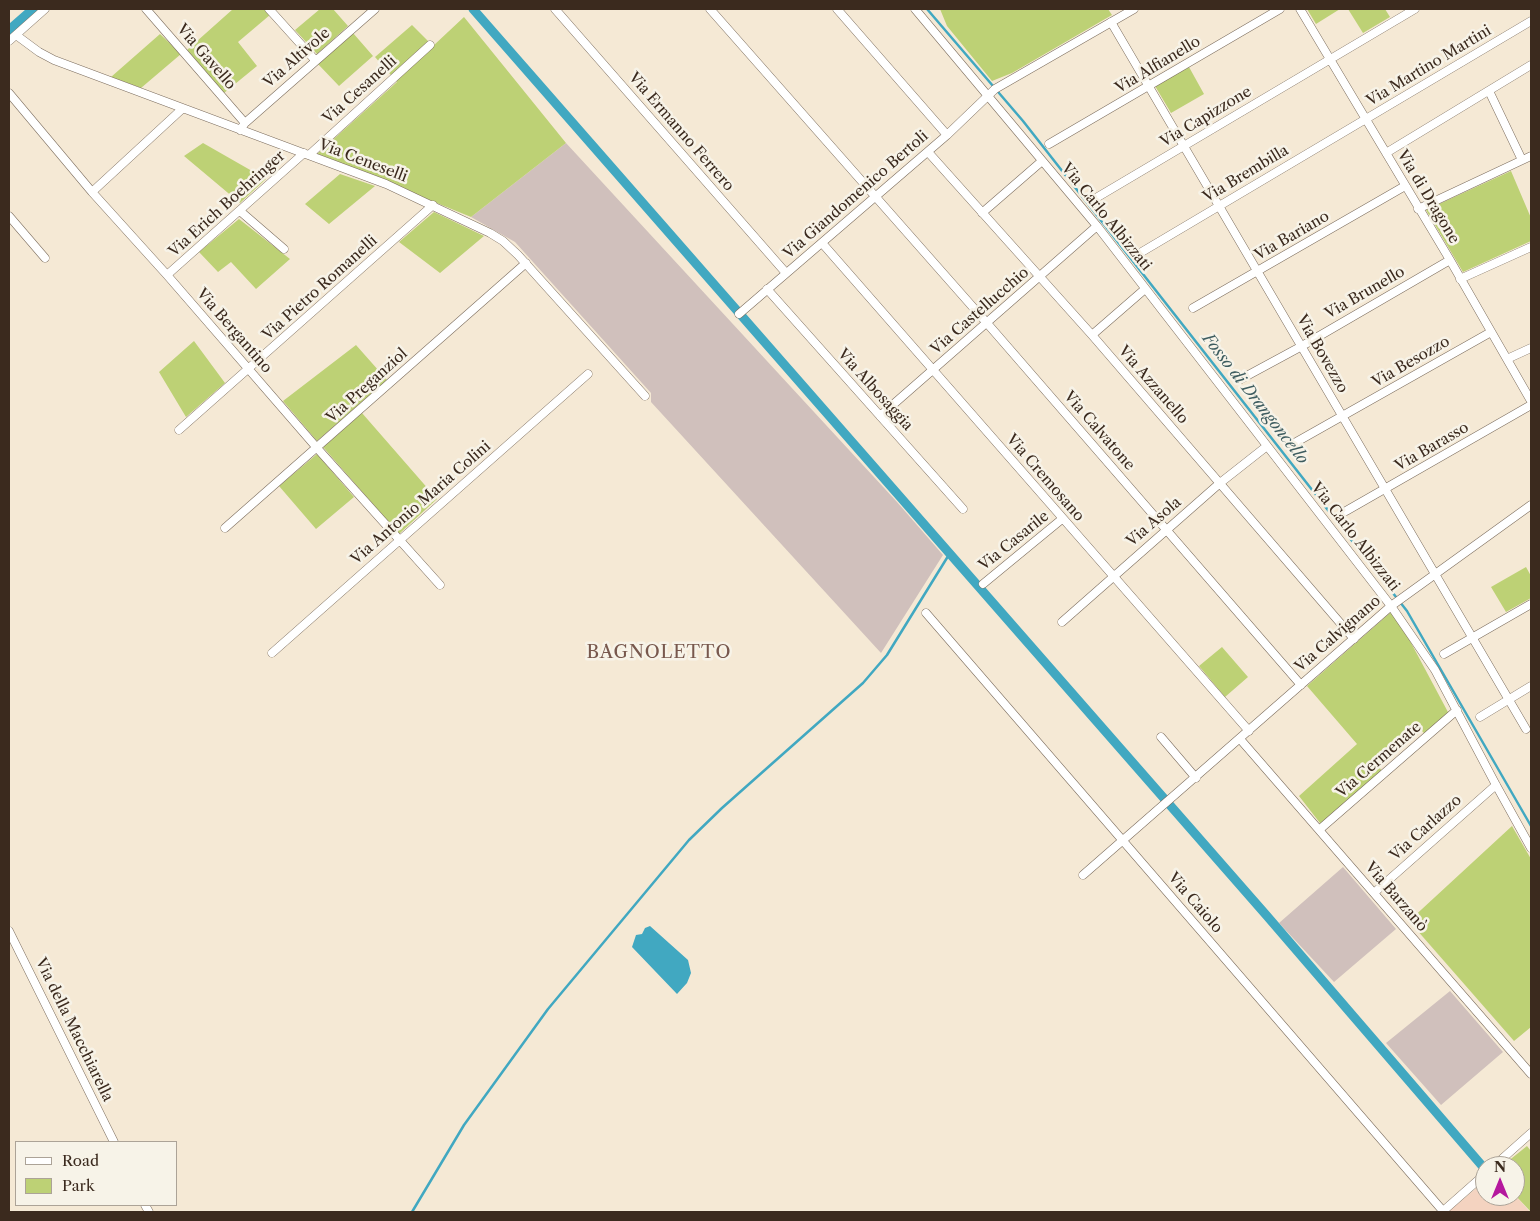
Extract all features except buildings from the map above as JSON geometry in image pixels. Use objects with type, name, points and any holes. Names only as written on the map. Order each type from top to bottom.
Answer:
[{"type":"street","points":[[9,41],[45,9]]},
{"type":"street","name":"Via Gavello","points":[[146,9],[242,126]]},
{"type":"street","points":[[270,9],[315,60]]},
{"type":"street","name":"Via Altivole","points":[[242,126],[375,9]]},
{"type":"street","name":"Via Ermanno Ferrero","points":[[555,9],[786,273]]},
{"type":"street","name":"Via Calvatone","points":[[710,9],[986,322],[1301,685]]},
{"type":"street","points":[[837,9],[947,135]]},
{"type":"street","name":"Via Carlo Albizzati","points":[[915,9],[1097,226],[1391,606],[1435,670],[1531,848]]},
{"type":"street","name":"Via Giandomenico Bertoli","points":[[739,314],[928,152],[1002,84],[1134,9]]},
{"type":"street","name":"Via Alfianello","points":[[1049,144],[1280,9]]},
{"type":"street","name":"Via di Dragone","points":[[1300,9],[1450,260],[1531,401]]},
{"type":"street","name":"Via Capizzone","points":[[1096,198],[1415,9]]},
{"type":"street","name":"Via Martino Martini","points":[[1366,119],[1531,21]]},
{"type":"street","name":"Via Bovezzo","points":[[1111,22],[1526,729]]},
{"type":"street","name":"Via Ceneselli","points":[[16,35],[39,52],[54,60],[182,109],[242,126],[306,154],[372,178],[496,236],[513,249],[645,396]]},
{"type":"street","name":"Via Cesanelli","points":[[306,154],[430,45]]},
{"type":"street","points":[[1386,153],[1531,65]]},
{"type":"street","points":[[1489,91],[1522,160]]},
{"type":"street","name":"Via Bergantino","points":[[9,92],[92,192],[440,585]]},
{"type":"street","points":[[92,192],[182,109]]},
{"type":"street","name":"Via Brembilla","points":[[1140,252],[1366,119]]},
{"type":"street","name":"Via Azzanello","points":[[928,152],[1092,335],[1354,639]]},
{"type":"street","name":"Via Erich Boehringer","points":[[167,275],[306,154]]},
{"type":"street","points":[[1418,209],[1531,156]]},
{"type":"street","points":[[982,213],[1042,161]]},
{"type":"street","name":"Via Bariano","points":[[1193,308],[1405,186]]},
{"type":"street","name":"Via Pietro Romanelli","points":[[179,430],[433,205]]},
{"type":"street","points":[[240,211],[284,249]]},
{"type":"street","points":[[9,216],[44,258]]},
{"type":"street","name":"Via Castellucchio","points":[[880,416],[1097,226]]},
{"type":"street","name":"Via Cremosano","points":[[822,243],[1249,732]]},
{"type":"street","points":[[1460,279],[1531,247]]},
{"type":"street","name":"Via Brunello","points":[[1241,379],[1302,346],[1450,260]]},
{"type":"street","name":"Via Preganziol","points":[[225,528],[526,263]]},
{"type":"street","points":[[1092,335],[1146,288]]},
{"type":"street","name":"Via Albosaggia","points":[[768,289],[963,509]]},
{"type":"street","name":"Via Besozzo","points":[[1291,445],[1491,332]]},
{"type":"street","points":[[1507,359],[1531,348]]},
{"type":"street","name":"Via Antonio Maria Colini","points":[[272,653],[588,374]]},
{"type":"street","name":"Via Barasso","points":[[1346,511],[1531,406]]},
{"type":"street","name":"Via Asola","points":[[1062,622],[1220,483],[1267,446]]},
{"type":"street","name":"Via Calvignano","points":[[1083,875],[1391,606],[1531,506]]},
{"type":"street","name":"Via Casarile","points":[[983,584],[1062,519]]},
{"type":"street","points":[[1444,654],[1531,604]]},
{"type":"street","name":"Via Caiolo","points":[[926,613],[1124,840],[1442,1212],[1475,1183]]},
{"type":"street","points":[[1480,717],[1531,686]]},
{"type":"street","name":"Via Cermenate","points":[[1319,830],[1456,710]]},
{"type":"street","points":[[1161,738],[1196,778]]},
{"type":"street","name":"Via Barzanò","points":[[1240,739],[1531,1074]]},
{"type":"street","name":"Via Carlazzo","points":[[1374,892],[1496,785]]},
{"type":"street","name":"Via della Macchiarella","points":[[9,931],[114,1141]]},
{"type":"street","points":[[1505,1156],[1531,1132]]},
{"type":"shaded area","points":[[566,143],[897,502],[943,555],[881,653],[651,402],[651,393],[515,242],[471,217]]},
{"type":"shaded area","points":[[1343,867],[1396,929],[1334,982],[1279,923]]},
{"type":"shaded area","points":[[1450,991],[1503,1052],[1441,1105],[1386,1043]]},
{"type":"shaded area","points":[[1475,1189],[1475,1206],[1525,1206],[1530,1212],[1448,1212]]},
{"type":"green space","points":[[233,9],[277,9],[238,42],[257,66],[224,93],[187,50]]},
{"type":"green space","points":[[320,9],[333,9],[348,26],[317,54],[295,30]]},
{"type":"green space","points":[[940,9],[1108,9],[1112,15],[1012,73],[992,81],[947,26]]},
{"type":"green space","points":[[1307,9],[1340,9],[1316,24]]},
{"type":"green space","points":[[1348,9],[1385,9],[1390,17],[1363,33]]},
{"type":"green space","points":[[464,17],[566,143],[471,217],[317,154],[397,82],[375,57],[412,25],[433,46]]},
{"type":"green space","points":[[353,33],[373,56],[339,86],[317,63]]},
{"type":"green space","points":[[160,34],[181,54],[141,88],[111,77]]},
{"type":"green space","points":[[1189,67],[1204,94],[1171,113],[1155,86]]},
{"type":"green space","points":[[203,143],[266,179],[240,203],[184,156]]},
{"type":"green space","points":[[1511,171],[1531,218],[1531,241],[1463,272],[1426,210]]},
{"type":"green space","points":[[340,174],[375,186],[329,224],[305,204]]},
{"type":"green space","points":[[434,212],[484,236],[440,273],[399,242]]},
{"type":"green space","points":[[239,219],[290,259],[256,289],[231,262],[218,272],[199,252]]},
{"type":"green space","points":[[194,341],[225,383],[186,417],[159,372]]},
{"type":"green space","points":[[356,345],[387,380],[317,441],[283,401]]},
{"type":"green space","points":[[362,413],[437,499],[399,534],[323,447]]},
{"type":"green space","points":[[317,454],[354,497],[316,529],[279,486]]},
{"type":"green space","points":[[1526,567],[1531,576],[1531,598],[1506,612],[1491,587]]},
{"type":"green space","points":[[1391,612],[1409,639],[1449,714],[1425,734],[1422,731],[1379,767],[1382,771],[1323,823],[1320,823],[1299,796],[1357,744],[1307,686]]},
{"type":"green space","points":[[1222,647],[1248,677],[1225,697],[1199,666]]},
{"type":"green space","points":[[1512,826],[1531,859],[1531,1027],[1514,1041],[1409,921]]},
{"type":"green space","points":[[1527,1146],[1531,1151],[1531,1212],[1525,1206],[1525,1156],[1514,1156]]},
{"type":"water","points":[[650,926],[688,960],[691,973],[687,983],[677,994],[632,947],[636,935],[642,934],[645,928]]},
{"type":"waterway","points":[[9,30],[33,9]]},
{"type":"waterway","points":[[473,9],[1267,916],[1475,1158]]},
{"type":"waterway","name":"Fosso di Drangoncello","points":[[927,9],[1023,121],[1407,611],[1531,826]]},
{"type":"waterway","points":[[412,1212],[464,1125],[548,1009],[689,840],[722,808],[863,683],[887,655],[950,553]]},
{"type":"district","name":"BAGNOLETTO","points":[[659,653]]}]
